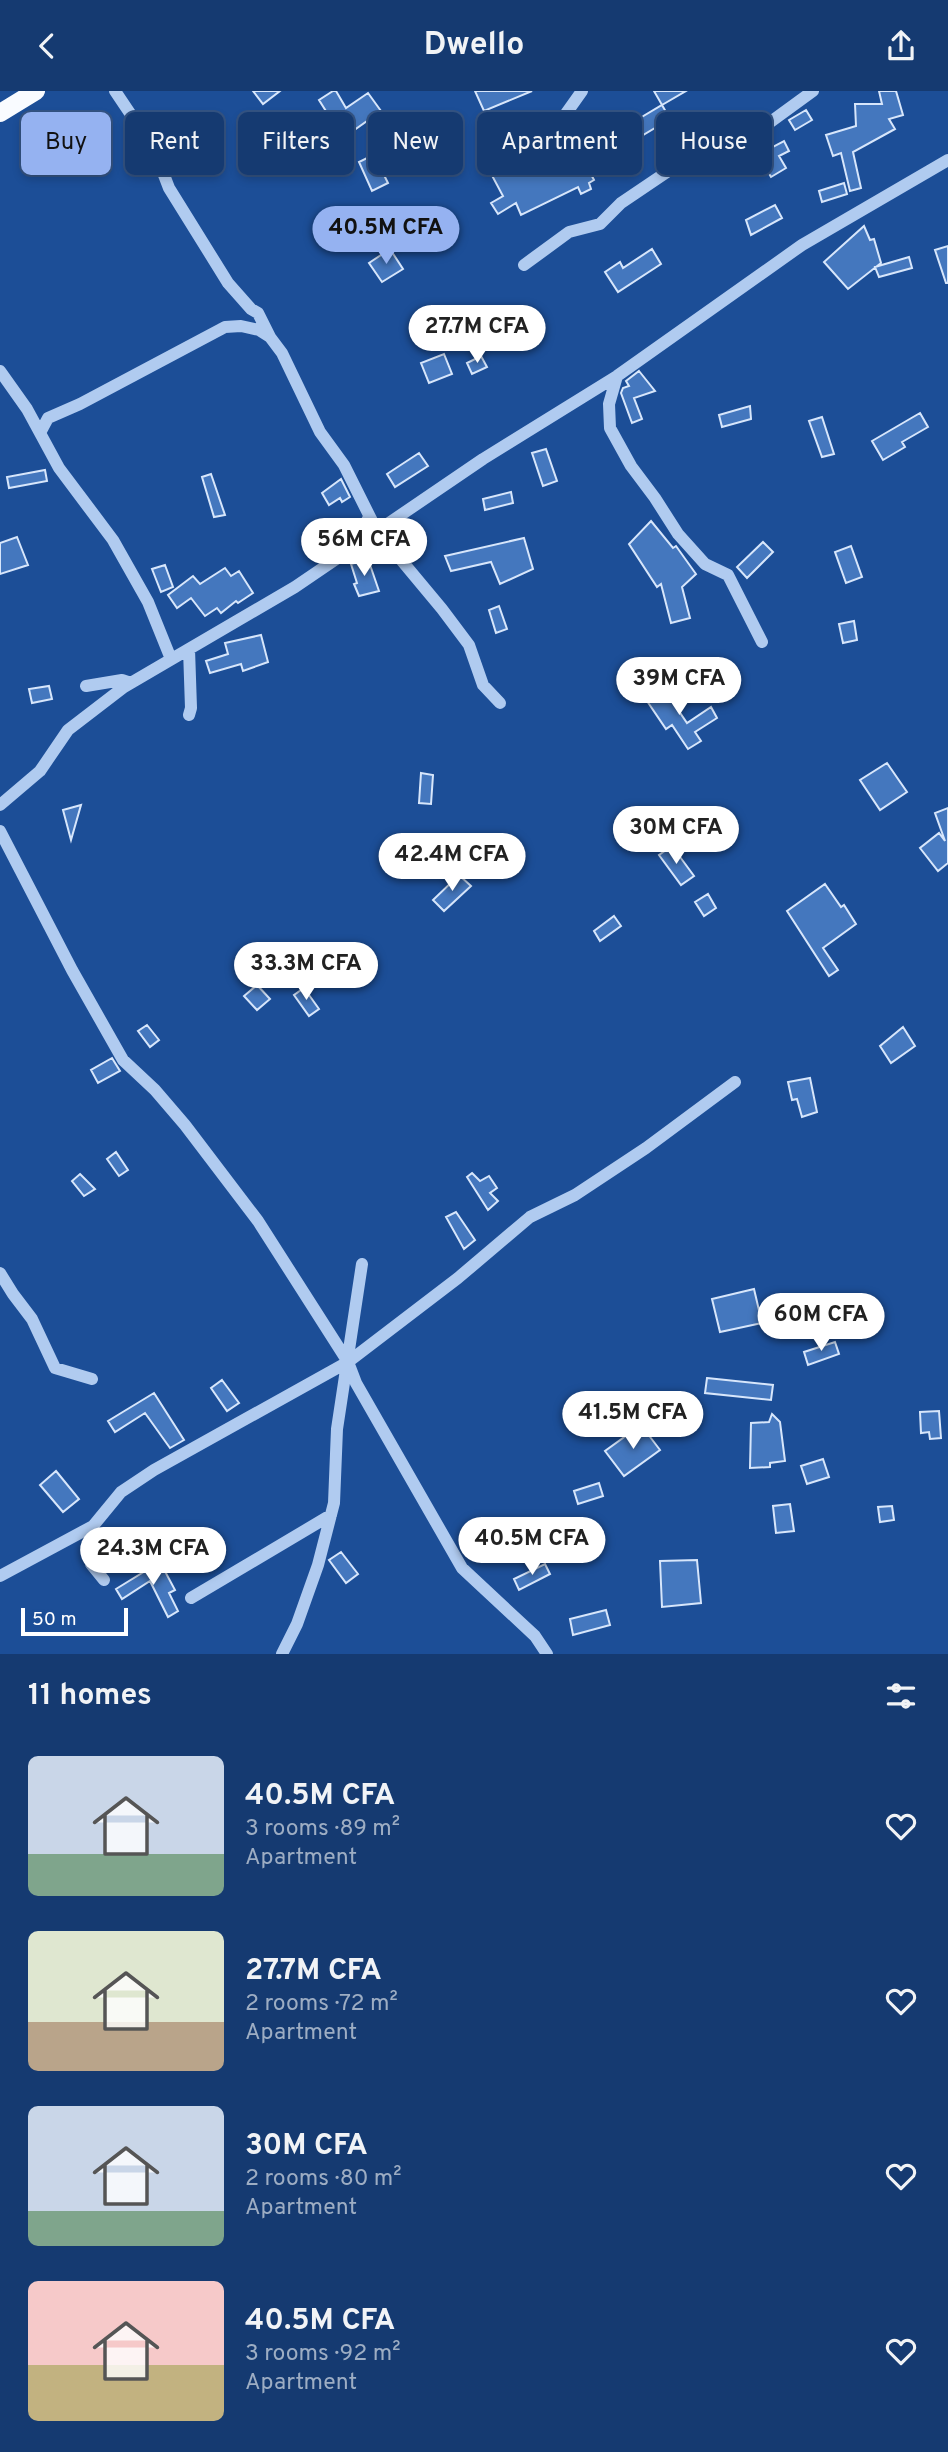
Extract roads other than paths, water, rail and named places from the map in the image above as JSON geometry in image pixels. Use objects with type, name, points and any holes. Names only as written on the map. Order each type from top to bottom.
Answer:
[{"type":"main road","points":[[0,113],[36,91]]},
{"type":"street","points":[[115,91],[154,149],[169,188],[215,262],[234,290],[258,313],[282,353],[320,432],[344,465],[377,531],[469,645],[483,685],[500,703]]},
{"type":"street","points":[[567,112],[582,91]]},
{"type":"street","points":[[524,265],[569,232],[600,224],[621,203],[695,153],[729,137],[765,125],[813,91]]},
{"type":"street","points":[[4,804],[40,771],[68,730],[131,683],[295,587],[483,459],[617,376],[802,246],[948,160]]},
{"type":"street","points":[[40,433],[48,418],[80,404],[225,327],[241,326],[259,330],[270,337]]},
{"type":"street","points":[[0,371],[27,409],[59,468],[113,540],[148,602],[171,659]]},
{"type":"street","points":[[617,376],[609,404],[610,428],[631,466],[678,534],[705,564],[728,575],[762,642]]},
{"type":"street","points":[[359,543],[369,517]]},
{"type":"street","points":[[389,548],[388,536],[398,517]]},
{"type":"street","points":[[359,543],[389,548]]},
{"type":"street","points":[[158,666],[159,641]]},
{"type":"street","points":[[188,649],[191,689],[188,715]]},
{"type":"street","points":[[86,686],[122,680],[131,683]]},
{"type":"street","points":[[4,804],[17,782]]},
{"type":"street","points":[[0,831],[72,970],[123,1060],[155,1090],[185,1125],[258,1221],[348,1362],[356,1384],[462,1568],[535,1636],[547,1654]]},
{"type":"street","points":[[0,1576],[93,1526],[121,1492],[154,1470],[348,1362],[458,1278],[530,1217],[575,1195],[736,1082]]},
{"type":"street","points":[[282,1654],[297,1624],[318,1565],[334,1503],[338,1429],[362,1263]]},
{"type":"street","points":[[0,1273],[32,1319],[55,1367],[92,1379]]},
{"type":"street","points":[[191,1598],[331,1515]]},
{"type":"street","points":[[93,1526],[92,1564],[104,1580]]}]
